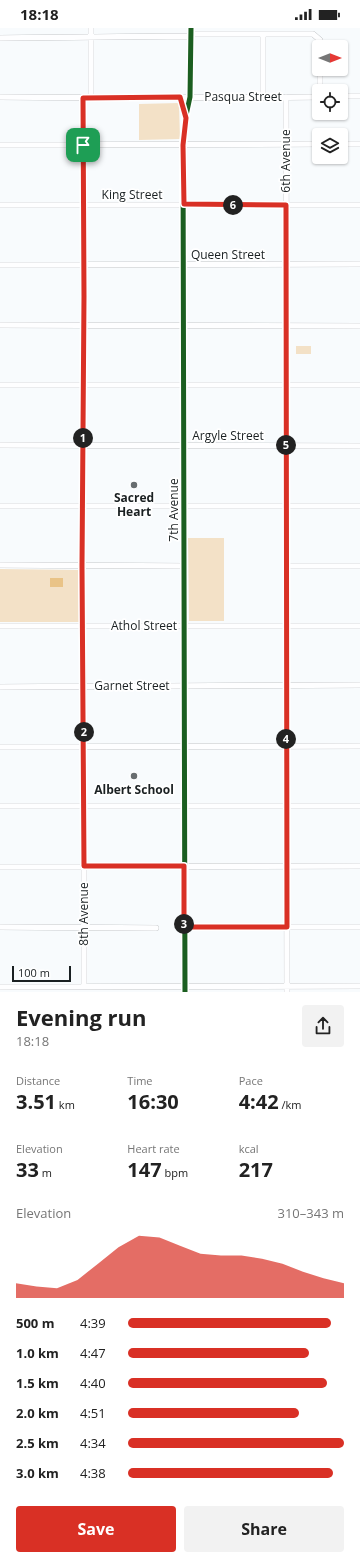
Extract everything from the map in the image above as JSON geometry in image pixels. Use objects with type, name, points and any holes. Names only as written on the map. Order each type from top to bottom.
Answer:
[{"type":"street","points":[[90,28],[91,98]]},
{"type":"street","points":[[0,38],[90,37],[191,33],[313,34],[320,40]]},
{"type":"street","name":"7th Avenue","points":[[185,989],[183,145],[190,97],[191,33]]},
{"type":"street","points":[[263,97],[264,34]]},
{"type":"street","points":[[348,96],[360,96]]},
{"type":"street","name":"Pasqua Street","points":[[0,97],[312,97]]},
{"type":"street","points":[[180,97],[186,118]]},
{"type":"street","name":"6th Avenue","points":[[286,97],[287,989]]},
{"type":"street","name":"8th Avenue","points":[[83,98],[84,386],[82,566],[84,986]]},
{"type":"street","points":[[0,145],[312,144]]},
{"type":"street","points":[[348,144],[360,144]]},
{"type":"street","name":"King Street","points":[[0,205],[360,205]]},
{"type":"street","name":"Queen Street","points":[[0,265],[360,264]]},
{"type":"street","points":[[0,325],[360,326]]},
{"type":"street","points":[[0,385],[360,385]]},
{"type":"street","name":"Argyle Street","points":[[0,446],[360,446]]},
{"type":"street","points":[[0,506],[360,506]]},
{"type":"street","points":[[0,566],[184,566]]},
{"type":"street","points":[[286,566],[360,566]]},
{"type":"street","name":"Athol Street","points":[[0,626],[360,626]]},
{"type":"street","name":"Garnet Street","points":[[0,687],[360,685]]},
{"type":"street","points":[[0,747],[185,748],[360,746]]},
{"type":"street","points":[[0,806],[360,806]]},
{"type":"street","points":[[0,867],[360,866]]},
{"type":"street","points":[[0,927],[156,928]]},
{"type":"street","points":[[184,927],[360,927]]},
{"type":"street","points":[[0,987],[84,986],[185,989],[287,989],[360,986]]},
{"type":"shaded area","points":[[179,103],[180,139],[139,140],[139,104]]},
{"type":"shaded area","points":[[296,346],[311,346],[311,354],[296,354]]},
{"type":"shaded area","points":[[188,538],[224,538],[224,621],[189,621]]},
{"type":"shaded area","points":[[0,569],[78,570],[79,622],[0,622]]},
{"type":"shaded area","points":[[50,578],[63,578],[63,587],[50,587]]},
{"type":"cycle path","points":[[185,992],[183,145],[185,120],[190,97],[191,28]]},
{"type":"place","name":"Sacred Heart","points":[[134,485]]},
{"type":"place","name":"Albert School","points":[[134,776]]},
{"type":"route","points":[[180,97],[186,118],[183,145],[184,204],[286,205],[287,927],[184,927],[184,866],[84,866],[82,566],[84,386],[83,145],[83,98],[180,97]]}]
